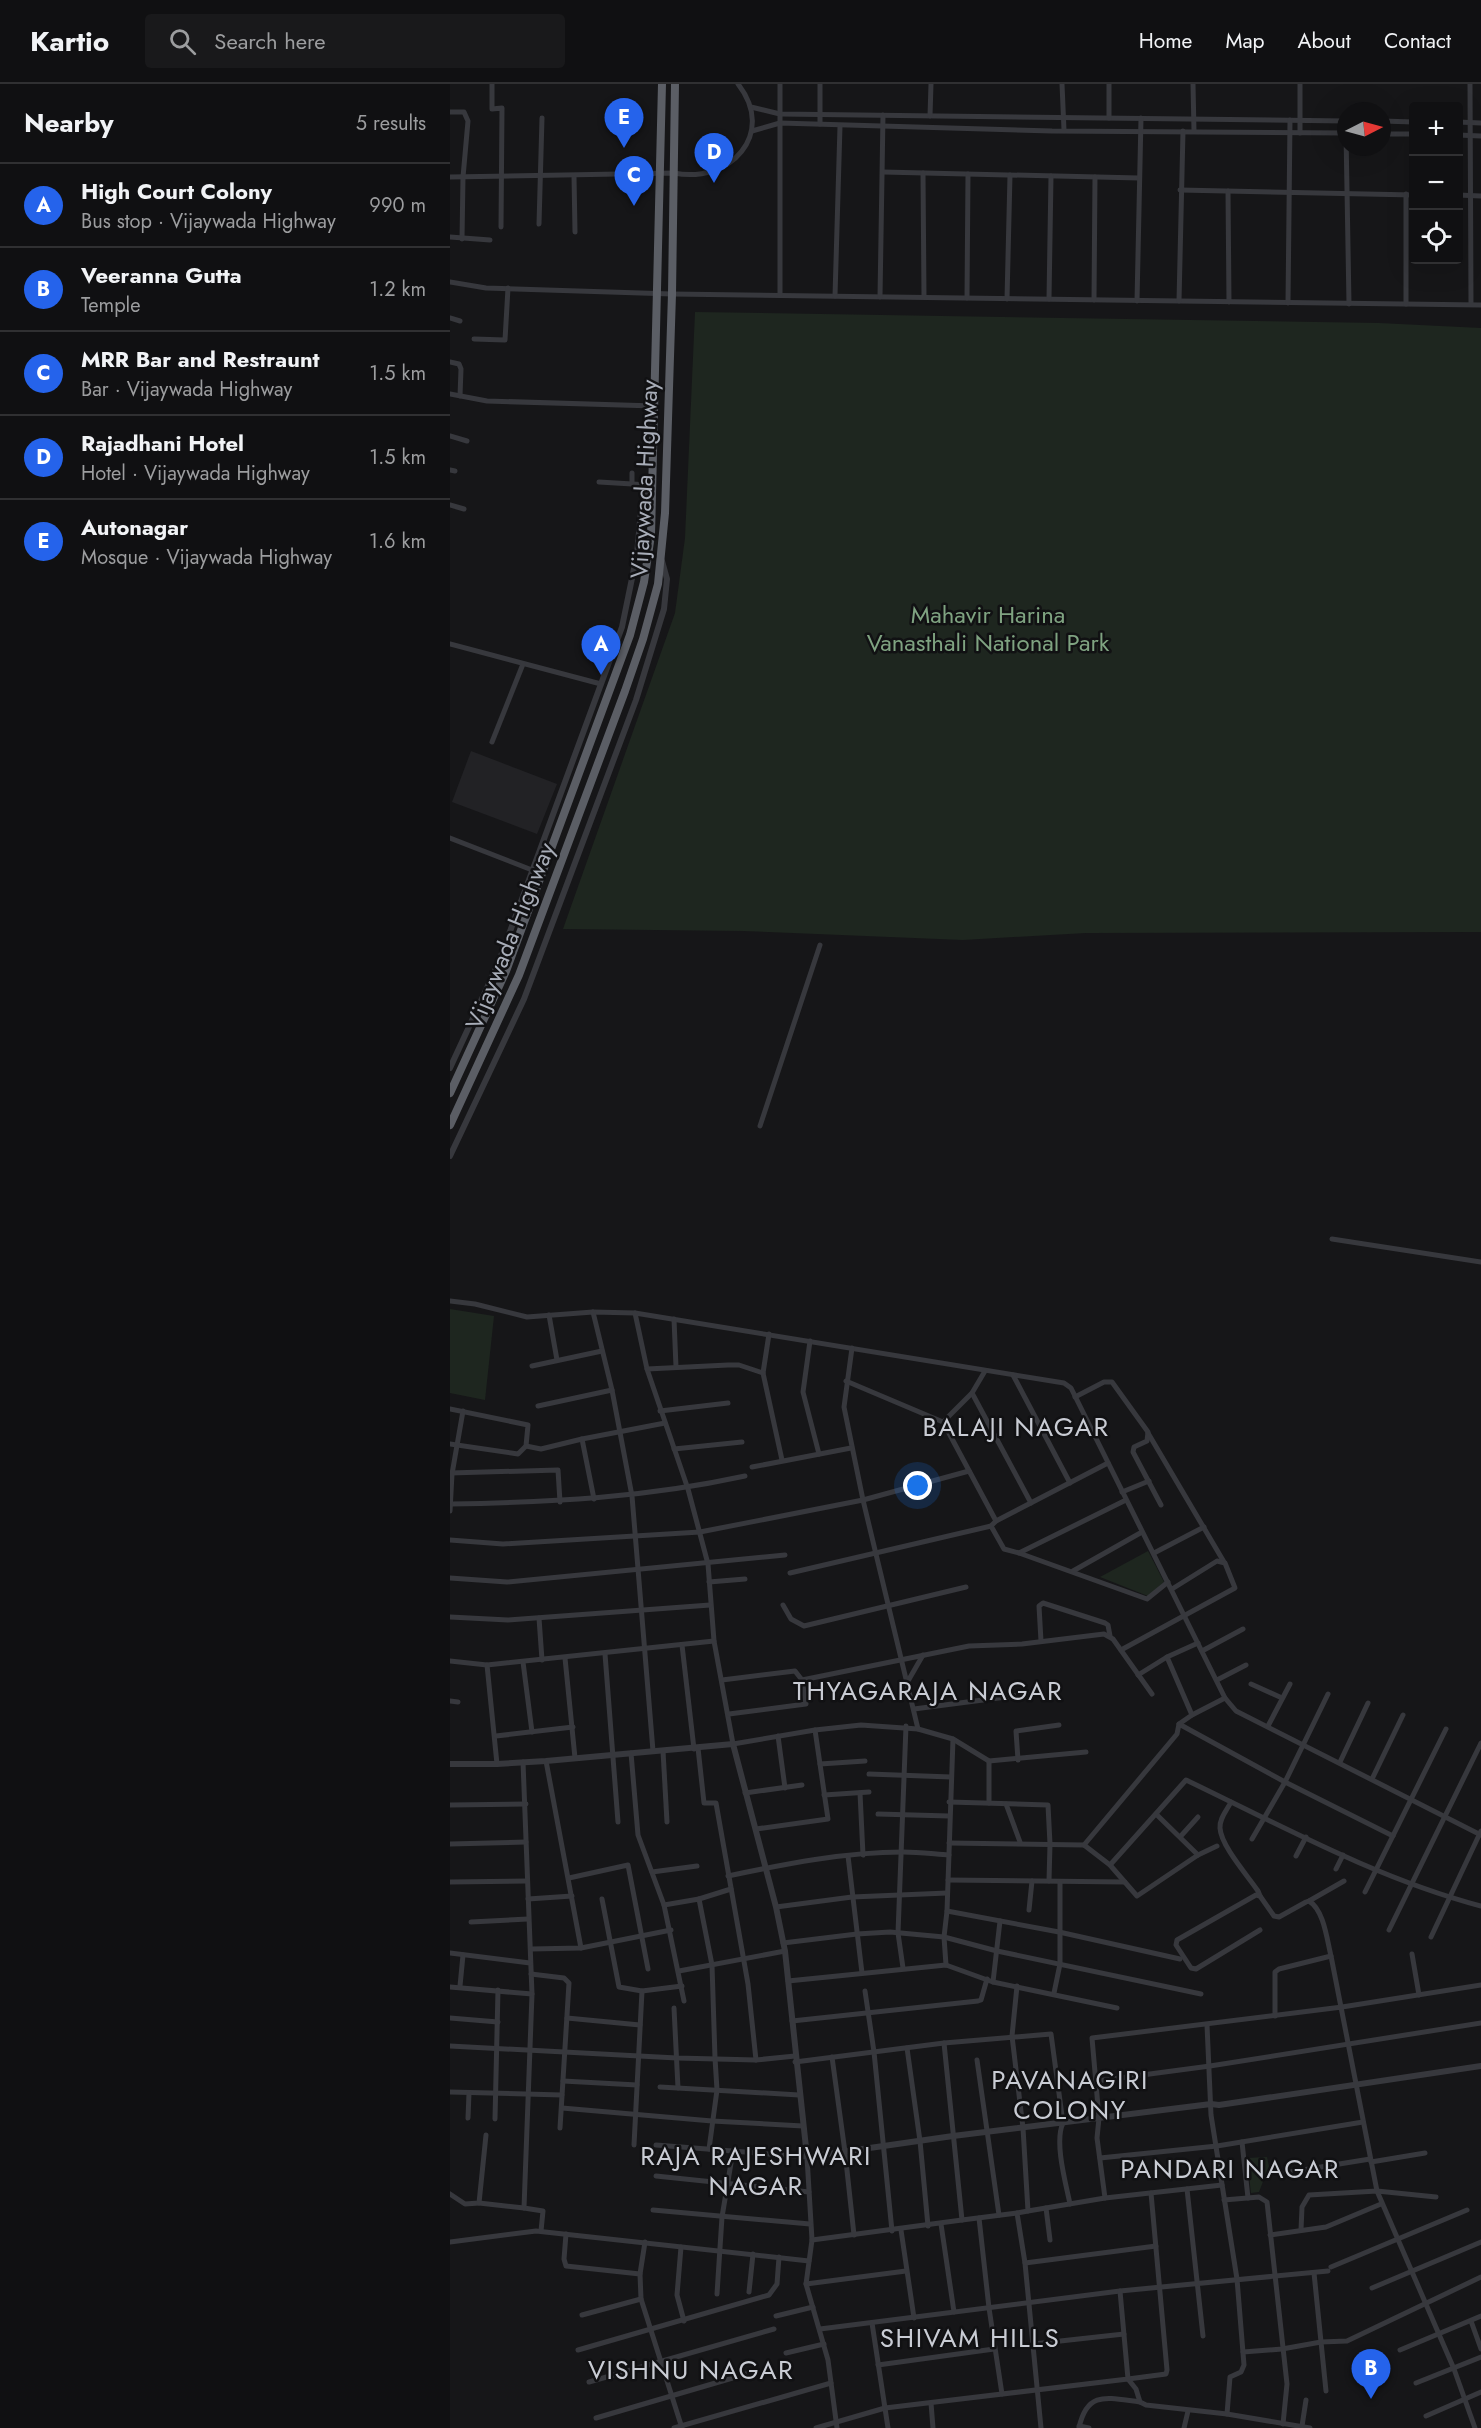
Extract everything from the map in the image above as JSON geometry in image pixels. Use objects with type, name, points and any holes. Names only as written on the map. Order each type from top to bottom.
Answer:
[{"type":"highway","name":"Vijaywada Highway","points":[[450,1093],[506,971],[630,635],[644,582],[649,554],[650,483],[655,406],[662,84]]},
{"type":"highway","name":"Vijaywada Highway","points":[[450,1125],[519,975],[595,775],[643,639],[658,584],[662,560],[672,294],[675,84]]},
{"type":"street","points":[[492,84],[492,109],[502,108],[501,227]]},
{"type":"street","points":[[450,177],[674,173],[686,175],[710,172],[727,164],[740,154],[752,131],[751,107],[738,84]]},
{"type":"street","points":[[780,84],[780,295]]},
{"type":"street","points":[[820,84],[820,124]]},
{"type":"street","points":[[930,116],[931,84]]},
{"type":"street","points":[[1062,84],[1064,130]]},
{"type":"street","points":[[1109,84],[1109,118]]},
{"type":"street","points":[[1193,84],[1194,131]]},
{"type":"street","points":[[1300,84],[1300,133]]},
{"type":"street","points":[[1470,84],[1471,304]]},
{"type":"street","points":[[751,107],[780,114],[1337,120]]},
{"type":"street","points":[[450,112],[464,112],[468,121],[463,177],[462,239]]},
{"type":"street","points":[[879,297],[883,115]]},
{"type":"street","points":[[539,224],[542,118]]},
{"type":"street","points":[[1137,301],[1141,118]]},
{"type":"street","points":[[1288,303],[1290,120]]},
{"type":"street","points":[[1391,121],[1409,122]]},
{"type":"street","points":[[1463,122],[1481,123]]},
{"type":"street","points":[[752,131],[780,123],[884,127],[1337,133]]},
{"type":"street","points":[[835,296],[840,126]]},
{"type":"street","points":[[1179,301],[1183,131]]},
{"type":"street","points":[[1391,134],[1409,134]]},
{"type":"street","points":[[1463,135],[1481,136]]},
{"type":"street","points":[[1346,156],[1349,304]]},
{"type":"street","points":[[883,172],[1139,178]]},
{"type":"street","points":[[923,173],[924,297]]},
{"type":"street","points":[[967,298],[968,174]]},
{"type":"street","points":[[1008,298],[1010,175]]},
{"type":"street","points":[[574,176],[575,232]]},
{"type":"street","points":[[1049,299],[1051,176]]},
{"type":"street","points":[[1094,300],[1095,177]]},
{"type":"street","points":[[1180,190],[1406,195],[1406,304]]},
{"type":"street","points":[[1228,191],[1229,302]]},
{"type":"street","points":[[1463,195],[1481,196]]},
{"type":"street","points":[[450,237],[490,240]]},
{"type":"street","points":[[450,282],[486,288],[672,294],[1481,304]]},
{"type":"street","points":[[474,339],[505,340],[508,288]]},
{"type":"street","points":[[450,318],[460,321]]},
{"type":"street","points":[[450,362],[459,364],[461,369],[460,396]]},
{"type":"street","points":[[450,394],[487,401],[655,406]]},
{"type":"street","points":[[450,436],[467,441]]},
{"type":"street","points":[[632,473],[632,483]]},
{"type":"street","points":[[451,1065],[486,994],[622,627],[637,554],[641,510],[650,483],[599,482]]},
{"type":"street","points":[[450,505],[464,509]]},
{"type":"street","points":[[450,1156],[524,999],[636,700],[664,609],[667,579],[662,560]]},
{"type":"street","points":[[450,644],[601,684]]},
{"type":"street","points":[[492,742],[523,664]]},
{"type":"street","points":[[450,838],[532,870]]},
{"type":"street","points":[[760,1126],[820,945]]},
{"type":"street","points":[[1332,1239],[1481,1262]]},
{"type":"street","points":[[450,1301],[527,1317],[593,1312],[635,1313],[1064,1383],[1071,1388],[1225,1698],[1236,1711],[1480,1833],[1431,1936]]},
{"type":"street","points":[[593,1312],[612,1390],[632,1496],[640,1610],[654,1751]]},
{"type":"street","points":[[635,1313],[647,1369],[688,1489],[708,1564],[714,1641],[733,1744],[776,1907],[785,1951],[807,2157],[812,2240],[806,2284],[824,2344],[837,2428]]},
{"type":"street","points":[[549,1315],[557,1360]]},
{"type":"street","points":[[674,1319],[676,1367]]},
{"type":"street","points":[[769,1334],[763,1373],[782,1460]]},
{"type":"street","points":[[810,1341],[803,1392],[819,1454]]},
{"type":"street","points":[[852,1348],[844,1407],[851,1448],[918,1729]]},
{"type":"street","points":[[532,1366],[602,1351]]},
{"type":"street","points":[[647,1369],[739,1365],[763,1373]]},
{"type":"street","points":[[943,1422],[972,1393],[985,1371]]},
{"type":"street","points":[[1013,1374],[1070,1483]]},
{"type":"street","points":[[846,1381],[943,1422],[996,1521]]},
{"type":"street","points":[[1075,1397],[1104,1382],[1112,1382],[1148,1432],[1225,1563],[1235,1588],[1121,1650]]},
{"type":"street","points":[[538,1406],[612,1390]]},
{"type":"street","points":[[972,1393],[1031,1503]]},
{"type":"street","points":[[660,1411],[728,1403]]},
{"type":"street","points":[[450,1408],[528,1425],[526,1446],[518,1454],[450,1444]]},
{"type":"street","points":[[450,1511],[451,1474],[462,1411]]},
{"type":"street","points":[[526,1446],[541,1449],[582,1438],[665,1423]]},
{"type":"street","points":[[1148,1432],[1147,1441],[1134,1447],[1133,1452],[1161,1505]]},
{"type":"street","points":[[582,1438],[594,1499]]},
{"type":"street","points":[[675,1449],[742,1442]]},
{"type":"street","points":[[752,1467],[851,1448]]},
{"type":"street","points":[[790,1573],[991,1526],[996,1521],[1108,1463]]},
{"type":"street","points":[[451,1474],[558,1470],[560,1502]]},
{"type":"street","points":[[450,1540],[503,1544],[634,1534],[700,1532],[863,1500],[969,1471]]},
{"type":"street","points":[[450,1504],[560,1502],[632,1496],[688,1489],[745,1476]]},
{"type":"street","points":[[1122,1492],[1149,1481]]},
{"type":"street","points":[[1019,1552],[1126,1500]]},
{"type":"street","points":[[991,1526],[1004,1549],[1019,1552],[1147,1599],[1168,1582]]},
{"type":"street","points":[[1154,1553],[1204,1527]]},
{"type":"street","points":[[1072,1571],[1143,1532]]},
{"type":"street","points":[[450,1578],[507,1582],[785,1555]]},
{"type":"street","points":[[1172,1589],[1217,1561],[1225,1563]]},
{"type":"street","points":[[709,1582],[745,1579]]},
{"type":"street","points":[[783,1605],[792,1619],[804,1626],[966,1587]]},
{"type":"street","points":[[1041,1641],[1039,1606],[1043,1603],[1105,1623],[1108,1625],[1110,1636],[1152,1694]]},
{"type":"street","points":[[450,1617],[508,1620],[710,1605]]},
{"type":"street","points":[[539,1618],[542,1660]]},
{"type":"street","points":[[1202,1651],[1243,1629]]},
{"type":"street","points":[[802,1680],[969,1646],[1022,1644],[1104,1634],[1110,1636]]},
{"type":"street","points":[[450,1661],[487,1665],[714,1641]]},
{"type":"street","points":[[1138,1675],[1198,1643]]},
{"type":"street","points":[[682,1645],[704,1803],[716,1803],[750,2000],[756,2060]]},
{"type":"street","points":[[605,1654],[618,1822]]},
{"type":"street","points":[[908,1681],[923,1655]]},
{"type":"street","points":[[565,1658],[576,1758]]},
{"type":"street","points":[[1167,1658],[1192,1715]]},
{"type":"street","points":[[523,1662],[532,1732]]},
{"type":"street","points":[[487,1665],[496,1736],[497,1764]]},
{"type":"street","points":[[1217,1680],[1246,1665]]},
{"type":"street","points":[[722,1680],[795,1671],[802,1680],[806,1704],[729,1714]]},
{"type":"street","points":[[1251,1684],[1282,1698]]},
{"type":"street","points":[[1268,1726],[1290,1684]]},
{"type":"street","points":[[914,1709],[1036,1693]]},
{"type":"street","points":[[1252,1839],[1285,1782],[1328,1694]]},
{"type":"street","points":[[1084,1845],[1177,1734],[1179,1724],[1225,1698]]},
{"type":"street","points":[[450,1701],[458,1702]]},
{"type":"street","points":[[1340,1762],[1368,1703]]},
{"type":"street","points":[[1372,1779],[1403,1715]]},
{"type":"street","points":[[1179,1724],[1285,1782],[1393,1836]]},
{"type":"street","points":[[450,1764],[546,1761],[696,1748],[861,1725],[906,1726],[918,1729],[953,1739],[989,1761],[1086,1752]]},
{"type":"street","points":[[1018,1760],[1016,1731],[1059,1725]]},
{"type":"street","points":[[903,1968],[898,1933],[906,1726]]},
{"type":"street","points":[[496,1736],[573,1727]]},
{"type":"street","points":[[1365,1892],[1446,1729]]},
{"type":"street","points":[[756,1829],[828,1819],[815,1730]]},
{"type":"street","points":[[778,1736],[785,1788]]},
{"type":"street","points":[[946,1965],[944,1937],[947,1911],[949,1802],[953,1739]]},
{"type":"street","points":[[1389,1930],[1481,1743]]},
{"type":"street","points":[[663,1751],[667,1822]]},
{"type":"street","points":[[631,1753],[638,1835],[671,1930],[684,2001]]},
{"type":"street","points":[[546,1761],[581,1948]]},
{"type":"street","points":[[820,1764],[865,1761]]},
{"type":"street","points":[[989,1761],[989,1803]]},
{"type":"street","points":[[524,1762],[532,1994],[524,2208]]},
{"type":"street","points":[[868,1774],[951,1777]]},
{"type":"street","points":[[1110,1865],[1186,1780],[1376,1870],[1448,1898],[1481,1906]]},
{"type":"street","points":[[746,1793],[802,1785]]},
{"type":"street","points":[[824,1795],[869,1792]]},
{"type":"street","points":[[860,1793],[863,1855]]},
{"type":"street","points":[[949,1802],[1048,1805],[1049,1881]]},
{"type":"street","points":[[1231,1802],[1219,1827],[1223,1840],[1274,1916],[1279,1917],[1344,1881]]},
{"type":"street","points":[[450,1805],[526,1804]]},
{"type":"street","points":[[1005,1804],[1020,1842]]},
{"type":"street","points":[[878,1814],[949,1816]]},
{"type":"street","points":[[1156,1814],[1198,1855]]},
{"type":"street","points":[[1180,1837],[1198,1817]]},
{"type":"street","points":[[1296,1856],[1306,1837]]},
{"type":"street","points":[[450,1844],[526,1842]]},
{"type":"street","points":[[950,1842],[1084,1845],[1110,1865],[1137,1896],[1198,1855],[1217,1846]]},
{"type":"street","points":[[728,1876],[848,1856],[902,1852],[949,1855]]},
{"type":"street","points":[[1336,1869],[1343,1855]]},
{"type":"street","points":[[848,1856],[862,1973]]},
{"type":"street","points":[[569,1878],[628,1865],[648,1970]]},
{"type":"street","points":[[652,1872],[697,1866]]},
{"type":"street","points":[[948,1880],[1125,1882]]},
{"type":"street","points":[[450,1882],[527,1881]]},
{"type":"street","points":[[1029,1910],[1032,1881]]},
{"type":"street","points":[[1054,1993],[1060,1964],[1060,1882]]},
{"type":"street","points":[[664,1905],[699,1899],[731,1889]]},
{"type":"street","points":[[776,1907],[852,1897],[947,1893]]},
{"type":"street","points":[[1260,1896],[1256,1895],[1178,1940],[1176,1945],[1191,1968],[1196,1969],[1260,1930]]},
{"type":"street","points":[[528,1899],[572,1896]]},
{"type":"street","points":[[602,1899],[619,1987],[642,1991],[682,1986]]},
{"type":"street","points":[[699,1899],[712,1965],[717,2091],[709,2149]]},
{"type":"street","points":[[1309,1901],[1315,1904],[1331,1956],[1370,2161],[1381,2204],[1426,2302],[1454,2369],[1463,2400],[1475,2428]]},
{"type":"street","points":[[947,1911],[1059,1932],[1180,1959]]},
{"type":"street","points":[[471,1922],[528,1919]]},
{"type":"street","points":[[792,2021],[981,2000],[990,1981],[997,1950],[1000,1921]]},
{"type":"street","points":[[531,1949],[581,1948],[671,1930]]},
{"type":"street","points":[[783,1943],[857,1934],[898,1933],[944,1937],[1201,1994]]},
{"type":"street","points":[[679,1971],[785,1951]]},
{"type":"street","points":[[450,1953],[530,1963]]},
{"type":"street","points":[[1412,1954],[1419,1995]]},
{"type":"street","points":[[459,1986],[463,1955]]},
{"type":"street","points":[[1275,2016],[1275,1972],[1331,1956]]},
{"type":"street","points":[[788,1981],[946,1965],[990,1981],[1117,2008]]},
{"type":"street","points":[[531,1974],[568,1980],[560,2127]]},
{"type":"street","points":[[1104,2198],[1097,2138],[1099,2118],[1092,2038],[1342,2007],[1481,1985]]},
{"type":"street","points":[[1017,1986],[1012,2036],[1023,2128],[1028,2211]]},
{"type":"street","points":[[450,1987],[532,1994]]},
{"type":"street","points":[[495,2119],[498,1990]]},
{"type":"street","points":[[634,2145],[642,1991]]},
{"type":"street","points":[[865,1991],[874,2052],[892,2231]]},
{"type":"street","points":[[674,2008],[678,2088]]},
{"type":"street","points":[[450,2018],[498,2022]]},
{"type":"street","points":[[567,2018],[640,2025]]},
{"type":"street","points":[[1097,2081],[1210,2066],[1481,2023]]},
{"type":"street","points":[[1207,2025],[1210,2104],[1237,2279],[1243,2352],[1243,2369],[1230,2377],[1227,2414]]},
{"type":"street","points":[[450,2046],[756,2060],[832,2057],[944,2043],[1051,2034],[1063,2123],[1060,2129],[1061,2148],[1070,2204]]},
{"type":"street","points":[[944,2043],[962,2220]]},
{"type":"street","points":[[907,2048],[920,2141],[928,2226]]},
{"type":"street","points":[[832,2057],[854,2235]]},
{"type":"street","points":[[977,2060],[999,2215]]},
{"type":"street","points":[[656,2145],[807,2157],[952,2136],[1210,2104],[1219,2105],[1481,2066]]},
{"type":"street","points":[[563,2081],[637,2085]]},
{"type":"street","points":[[660,2088],[799,2095]]},
{"type":"street","points":[[450,2092],[562,2095]]},
{"type":"street","points":[[468,2118],[469,2093]]},
{"type":"street","points":[[562,2108],[803,2126]]},
{"type":"street","points":[[1100,2158],[1217,2146],[1363,2122]]},
{"type":"street","points":[[479,2203],[486,2135]]},
{"type":"street","points":[[1242,2142],[1248,2198]]},
{"type":"street","points":[[717,2294],[722,2217],[733,2151]]},
{"type":"street","points":[[1284,2172],[1425,2153]]},
{"type":"street","points":[[656,2176],[809,2192]]},
{"type":"street","points":[[812,2240],[901,2230],[1104,2198],[1222,2185]]},
{"type":"street","points":[[1187,2189],[1203,2336]]},
{"type":"street","points":[[1301,2230],[1302,2207],[1309,2195],[1377,2191],[1436,2197]]},
{"type":"street","points":[[816,2428],[885,2408],[1166,2374],[1151,2193]]},
{"type":"street","points":[[450,2194],[465,2204],[479,2203],[543,2211],[541,2231]]},
{"type":"street","points":[[1224,2200],[1260,2197],[1267,2202],[1287,2384],[1283,2424]]},
{"type":"street","points":[[1270,2235],[1326,2227],[1381,2204]]},
{"type":"street","points":[[1046,2208],[1050,2240]]},
{"type":"street","points":[[653,2210],[810,2224]]},
{"type":"street","points":[[820,2329],[1120,2291],[1314,2272],[1330,2269],[1467,2210]]},
{"type":"street","points":[[1017,2213],[1029,2302],[1041,2428]]},
{"type":"street","points":[[980,2218],[994,2349],[1002,2394]]},
{"type":"street","points":[[941,2224],[954,2313]]},
{"type":"street","points":[[901,2230],[914,2318]]},
{"type":"street","points":[[450,2242],[541,2231],[809,2261]]},
{"type":"street","points":[[566,2234],[564,2259],[566,2266],[640,2274]]},
{"type":"street","points":[[645,2242],[640,2274],[641,2300],[682,2427]]},
{"type":"street","points":[[1372,2288],[1481,2242]]},
{"type":"street","points":[[1024,2263],[1156,2246]]},
{"type":"street","points":[[681,2247],[677,2295],[684,2321]]},
{"type":"street","points":[[749,2292],[753,2254]]},
{"type":"street","points":[[579,2350],[769,2295],[777,2284],[779,2258]]},
{"type":"street","points":[[806,2284],[906,2271]]},
{"type":"street","points":[[1314,2272],[1326,2391]]},
{"type":"street","points":[[1243,2352],[1347,2341],[1481,2277]]},
{"type":"street","points":[[1120,2291],[1128,2379],[1133,2383],[1140,2402]]},
{"type":"street","points":[[582,2315],[641,2300]]},
{"type":"street","points":[[776,2316],[813,2307]]},
{"type":"street","points":[[1400,2349],[1481,2316]]},
{"type":"street","points":[[1471,2320],[1481,2349]]},
{"type":"street","points":[[872,2323],[888,2428]]},
{"type":"street","points":[[589,2382],[774,2329]]},
{"type":"street","points":[[1033,2344],[1124,2334]]},
{"type":"street","points":[[786,2354],[824,2344]]},
{"type":"street","points":[[878,2365],[994,2349]]},
{"type":"street","points":[[1416,2383],[1481,2357]]},
{"type":"street","points":[[596,2418],[753,2372]]},
{"type":"street","points":[[674,2428],[831,2383]]},
{"type":"street","points":[[1426,2416],[1481,2392]]},
{"type":"street","points":[[1089,2428],[1079,2427],[1088,2404],[1106,2398],[1310,2428]]},
{"type":"street","points":[[1302,2426],[1306,2400]]},
{"type":"street","points":[[931,2403],[933,2428]]},
{"type":"street","points":[[1184,2428],[1188,2411]]},
{"type":"shaded area","points":[[471,751],[557,784],[537,834],[452,802]]},
{"type":"green space","name":"Mahavir Harina Vanasthali National Park","points":[[695,312],[1379,323],[1481,328],[1481,932],[1086,933],[963,940],[743,931],[563,929],[675,613],[685,538]]},
{"type":"green space","points":[[450,1309],[494,1316],[485,1400],[450,1393]]},
{"type":"green space","points":[[1148,1551],[1164,1582],[1148,1596],[1100,1577]]},
{"type":"green space","points":[[1267,2157],[1270,2171],[1267,2171],[1259,2192],[1251,2193],[1247,2158]]},
{"type":"place","name":"Autonagar","points":[[624,148]]},
{"type":"place","name":"Rajadhani Hotel","points":[[714,183]]},
{"type":"place","name":"MRR Bar and Restraunt","points":[[634,206]]},
{"type":"place","name":"High Court Colony","points":[[601,675]]},
{"type":"place","name":"Veeranna Gutta","points":[[1371,2399]]},
{"type":"district","name":"BALAJI NAGAR","points":[[1016,1427]]},
{"type":"district","name":"THYAGARAJA NAGAR","points":[[928,1691]]},
{"type":"district","name":"PAVANAGIRI COLONY","points":[[1070,2095]]},
{"type":"district","name":"PANDARI NAGAR","points":[[1230,2169]]},
{"type":"district","name":"RAJA RAJESHWARI NAGAR","points":[[756,2171]]},
{"type":"district","name":"SHIVAM HILLS","points":[[970,2338]]},
{"type":"district","name":"VISHNU NAGAR","points":[[691,2370]]}]
